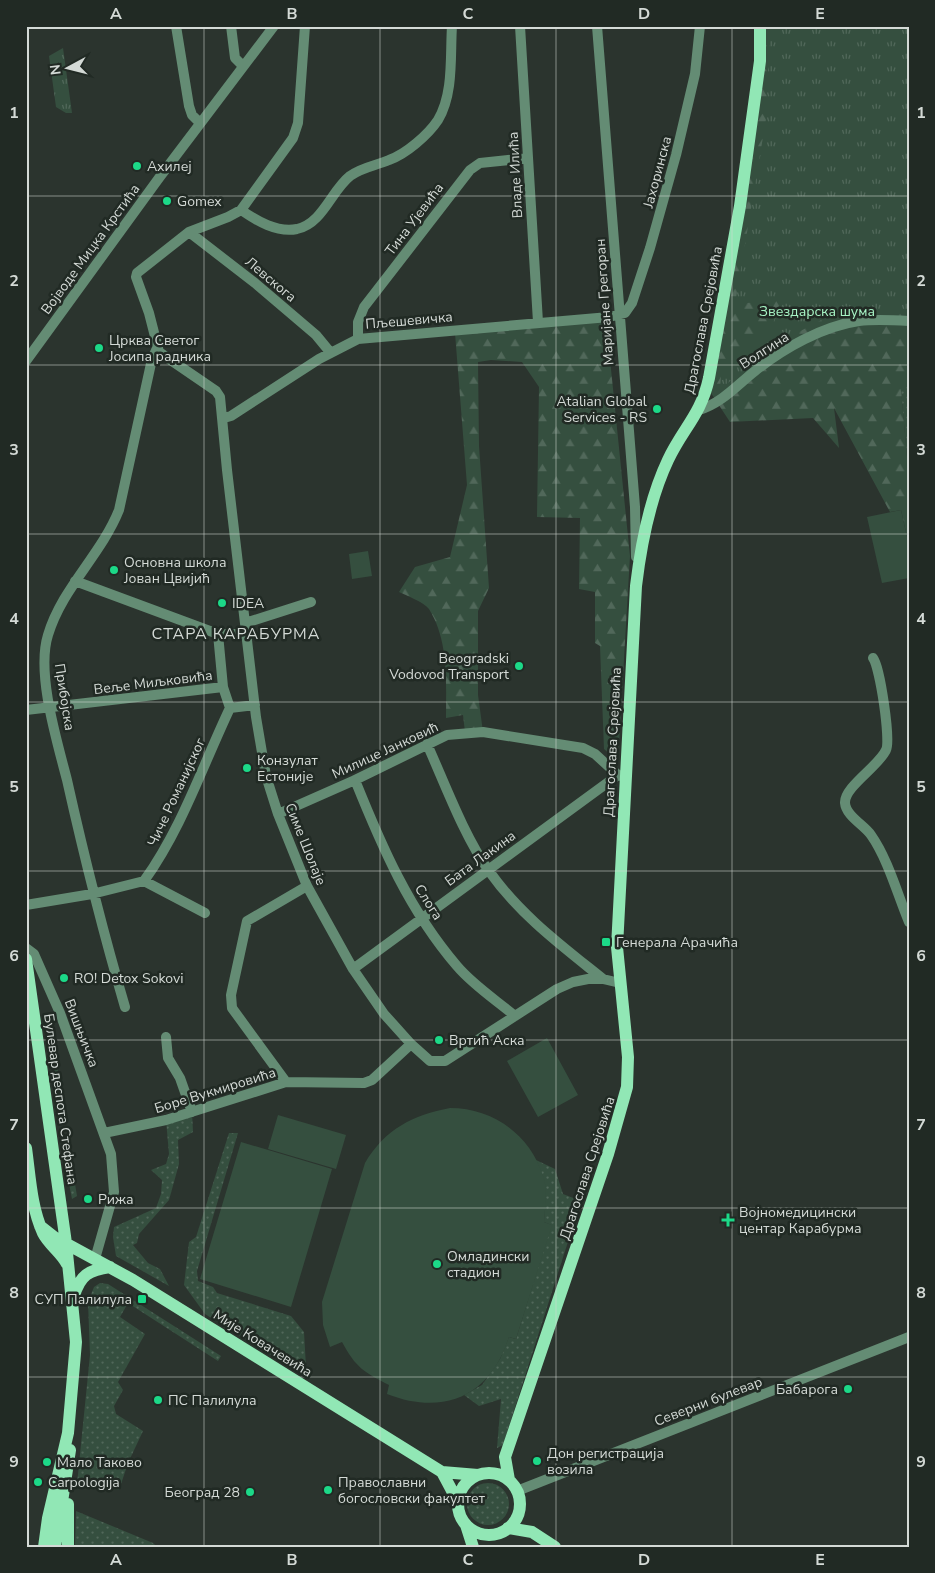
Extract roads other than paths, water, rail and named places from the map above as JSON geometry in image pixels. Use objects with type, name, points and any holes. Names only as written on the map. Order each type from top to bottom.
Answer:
[{"type":"main road","name":"Драгослава Срејовића","points":[[513,1486],[505,1457],[588,1215],[626,1096],[628,1057],[616,947],[621,776],[637,576],[650,511],[662,473],[670,455],[699,410],[711,369],[740,206],[760,61],[760,26]]},
{"type":"main road","name":"Булевар деспота Стефана","points":[[26,959],[73,1301],[68,1433],[70,1459],[55,1547]]},
{"type":"main road","name":"Булевар деспота Стефана","points":[[26,1148],[35,1208],[40,1226],[47,1239],[63,1256],[69,1269]]},
{"type":"main road","points":[[40,1226],[66,1243]]},
{"type":"main road","name":"Мије Ковачевића","points":[[66,1243],[110,1267],[442,1472],[481,1474]]},
{"type":"main road","points":[[73,1301],[82,1278],[91,1270],[110,1267]]},
{"type":"main road","name":"Булевар деспота Стефана","points":[[44,1547],[48,1518],[68,1433]]},
{"type":"main road","points":[[458,1502],[464,1485],[505,1457]]},
{"type":"main road","points":[[442,1472],[458,1502],[460,1514],[466,1525],[473,1547]]},
{"type":"main road","points":[[481,1474],[498,1474],[513,1486],[519,1510],[532,1532],[555,1547]]},
{"type":"main road","points":[[66,1483],[68,1547]]},
{"type":"main road","points":[[493,1547],[505,1530],[514,1522],[519,1510]]},
{"type":"main road","points":[[466,1525],[483,1534],[505,1530],[532,1532]]},
{"type":"street","points":[[176,26],[189,106],[192,115],[200,123]]},
{"type":"street","points":[[231,26],[235,58],[243,66]]},
{"type":"street","name":"Војводе Мицка Крстића","points":[[26,361],[200,123],[274,26]]},
{"type":"street","points":[[157,348],[149,313],[136,277],[137,273],[189,232],[241,210],[296,131],[304,26]]},
{"type":"street","points":[[241,210],[256,220],[272,227],[288,230],[306,225],[314,220],[349,177],[364,167],[395,158],[422,137],[438,121],[446,103],[452,26]]},
{"type":"street","name":"Владе Илића","points":[[520,26],[538,322]]},
{"type":"street","name":"Маријане Грегоран","points":[[597,26],[618,316],[635,507],[637,576]]},
{"type":"street","name":"Јахоринска","points":[[618,316],[625,313],[632,303],[650,248],[695,74],[700,26]]},
{"type":"street","name":"Тина Ујевића","points":[[358,339],[358,322],[364,307],[470,170],[480,163],[528,158]]},
{"type":"street","name":"Левскога","points":[[189,232],[255,283],[316,335],[330,352]]},
{"type":"street","name":"Пљешевичка","points":[[224,418],[231,416],[330,352],[358,339],[618,316]]},
{"type":"street","name":"Волгина","points":[[699,410],[716,403],[772,358],[812,337],[859,321],[909,321]]},
{"type":"street","name":"Војводе Мицка Крстића","points":[[26,354],[38,343]]},
{"type":"street","name":"Симе Шолаје","points":[[157,348],[164,357],[218,392],[224,418],[227,470],[255,705],[266,776],[278,814],[307,886],[353,969],[384,1014],[411,1044]]},
{"type":"street","name":"Прибојска","points":[[125,1007],[92,894],[50,708],[45,647],[60,605],[110,530],[119,510],[152,359],[157,348]]},
{"type":"street","points":[[75,581],[218,634],[245,628],[311,602]]},
{"type":"street","points":[[218,634],[223,687],[230,708],[255,705]]},
{"type":"street","points":[[873,658],[880,677],[888,748],[854,786],[845,798],[845,803],[848,812],[866,829],[876,843],[909,922]]},
{"type":"street","name":"Веље Миљковића","points":[[26,710],[223,687]]},
{"type":"street","name":"Чиче Романијског","points":[[144,881],[164,853],[178,827],[230,708]]},
{"type":"street","name":"Милице Јанковић","points":[[278,814],[355,780],[447,735],[483,732],[573,746],[589,750],[621,776]]},
{"type":"street","points":[[426,744],[472,842],[488,870],[527,916],[603,979]]},
{"type":"street","name":"Бата Лакина","points":[[353,969],[421,917],[621,776]]},
{"type":"street","name":"Слога","points":[[355,780],[387,860],[421,917],[457,967],[515,1016]]},
{"type":"street","points":[[26,905],[92,894],[144,881],[205,913]]},
{"type":"street","points":[[286,1082],[234,1013],[231,995],[248,921],[307,886]]},
{"type":"street","name":"Вишњичка","points":[[26,948],[34,954],[60,1013],[104,1133]]},
{"type":"street","points":[[411,1044],[430,1061],[440,1062],[557,989],[572,982],[603,979],[620,984]]},
{"type":"street","points":[[166,1037],[168,1058],[180,1078],[192,1112]]},
{"type":"street","name":"Боре Вукмировића","points":[[104,1133],[156,1123],[286,1082],[364,1083],[372,1080],[411,1044]]},
{"type":"street","points":[[95,1259],[114,1192],[113,1165],[104,1133]]},
{"type":"street","name":"Северни булевар","points":[[513,1486],[909,1337]]},
{"type":"place","name":"Ахилеј","points":[[137,166]]},
{"type":"place","name":"Gomex","points":[[167,201]]},
{"type":"place","name":"Црква Светог Јосипа радника","points":[[99,348]]},
{"type":"place","name":"Atalian Global Services - RS","points":[[657,409]]},
{"type":"place","name":"Основна школа Јован Цвијић","points":[[114,570]]},
{"type":"place","name":"IDEA","points":[[222,603]]},
{"type":"place","name":"Beogradski Vodovod Transport","points":[[519,666]]},
{"type":"place","name":"Конзулат Естоније","points":[[247,768]]},
{"type":"place","name":"Генерала Арачића","points":[[606,942]]},
{"type":"place","name":"RO! Detox Sokovi","points":[[64,978]]},
{"type":"place","name":"Вртић Аска","points":[[439,1040]]},
{"type":"place","name":"Рижа","points":[[88,1199]]},
{"type":"place","name":"Војномедицински центар Карабурма","points":[[728,1220]]},
{"type":"place","name":"Омладински стадион","points":[[437,1264]]},
{"type":"place","name":"СУП Палилула","points":[[142,1299]]},
{"type":"place","name":"Бабарога","points":[[848,1389]]},
{"type":"place","name":"ПС Палилула","points":[[158,1400]]},
{"type":"place","name":"Дон регистрација возила","points":[[537,1461]]},
{"type":"place","name":"Мало Таково","points":[[47,1462]]},
{"type":"place","name":"Carpologija","points":[[38,1482]]},
{"type":"place","name":"Православни богословски факултет","points":[[328,1490]]},
{"type":"place","name":"Београд 28","points":[[250,1492]]},
{"type":"district","name":"СТАРА КАРАБУРМА","points":[[236,633]]},
{"type":"park label","name":"Звездарска шума","points":[[817,311]]}]
